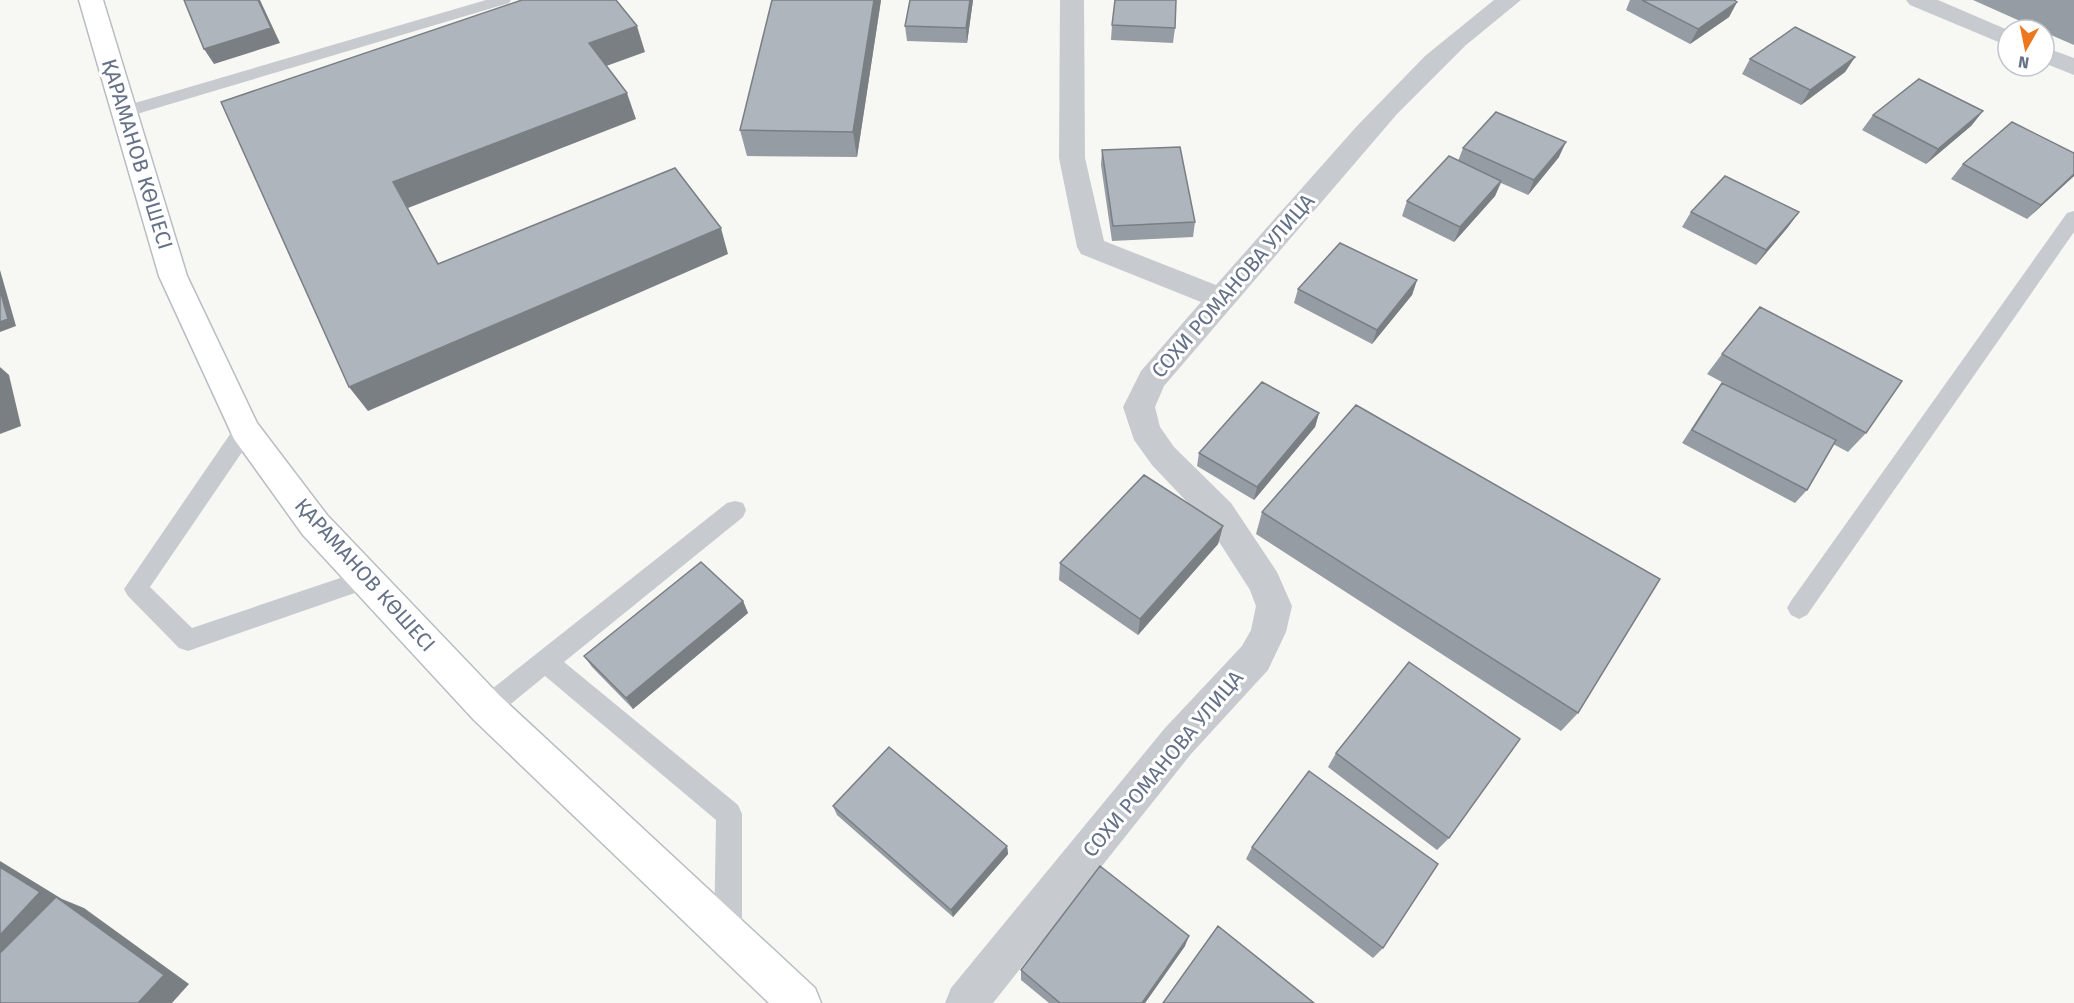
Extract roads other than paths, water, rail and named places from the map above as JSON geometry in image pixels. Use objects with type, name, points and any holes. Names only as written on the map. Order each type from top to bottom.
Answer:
[{"type":"main road","name":"ҚАРАМАНОВ КӨШЕСІ","points":[[91,0],[173,276],[245,430],[315,525],[364,580],[487,708],[800,1003]]},
{"type":"street","points":[[1072,0],[1072,158],[1090,247],[1221,298]]},
{"type":"street","name":"СОХИ РОМАНОВА УЛИЦА","points":[[966,1003],[1178,741],[1255,658],[1268,632],[1274,606],[1265,583],[1219,513],[1163,456],[1145,431],[1139,407],[1152,379],[1427,66],[1472,26],[1509,0]]},
{"type":"street","points":[[1918,0],[1996,34]]},
{"type":"street","points":[[2056,59],[2074,67]]},
{"type":"lane","points":[[124,112],[503,0]]},
{"type":"lane","points":[[1799,608],[2074,219]]},
{"type":"lane","points":[[245,430],[136,589],[188,640],[364,580]]},
{"type":"lane","points":[[487,708],[735,510]]},
{"type":"lane","points":[[546,662],[729,814],[728,935]]}]
